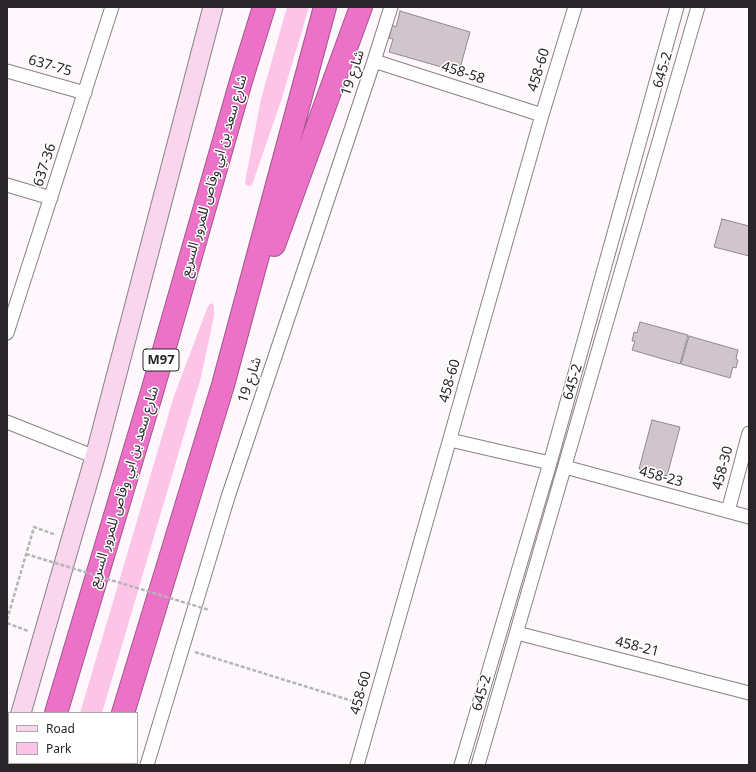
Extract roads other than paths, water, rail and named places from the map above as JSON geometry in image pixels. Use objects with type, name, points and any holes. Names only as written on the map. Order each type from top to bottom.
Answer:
[{"type":"highway","points":[[241,81],[256,7]]},
{"type":"highway","name":"شارع سعد بن ابي وقاص للمرور السريع","points":[[56,712],[150,400],[241,81],[264,7]]},
{"type":"highway","points":[[123,712],[223,385],[325,7]]},
{"type":"highway","points":[[223,385],[361,7]]},
{"type":"street","name":"637-36","points":[[7,333],[12,302],[51,198],[112,7]]},
{"type":"street","points":[[21,712],[72,541],[95,457],[213,7]]},
{"type":"street","name":"شارع 19","points":[[147,765],[228,498],[391,7]]},
{"type":"street","name":"458-60","points":[[358,765],[574,7]]},
{"type":"street","name":"645-2","points":[[461,765],[550,463],[677,7]]},
{"type":"street","name":"645-2","points":[[478,765],[698,7]]},
{"type":"street","name":"458-58","points":[[374,61],[542,116]]},
{"type":"street","name":"637-75","points":[[7,71],[85,93]]},
{"type":"street","points":[[7,185],[51,198]]},
{"type":"street","points":[[7,422],[95,457]]},
{"type":"street","name":"458-30","points":[[728,511],[749,433]]},
{"type":"street","points":[[450,440],[550,463]]},
{"type":"street","name":"458-23","points":[[565,467],[749,517]]},
{"type":"street","name":"458-21","points":[[517,633],[749,693]]},
{"type":"street","points":[[484,684],[500,688]]}]
